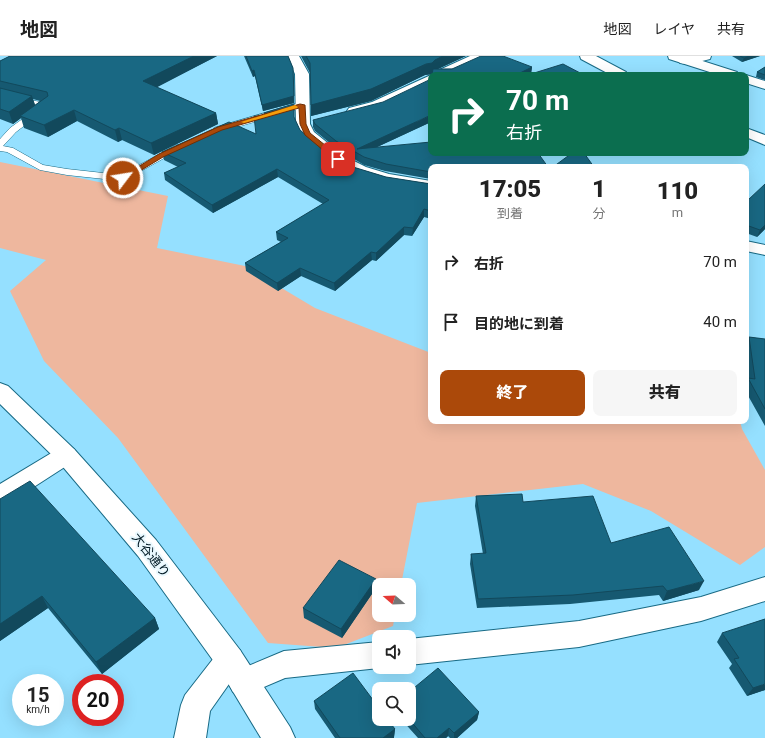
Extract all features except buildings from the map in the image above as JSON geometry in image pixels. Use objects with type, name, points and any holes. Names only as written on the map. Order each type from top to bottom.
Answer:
[{"type":"street","points":[[294,56],[302,74],[303,124],[307,134],[338,159],[360,170],[386,178],[428,185]]},
{"type":"street","points":[[446,72],[480,56]]},
{"type":"street","points":[[586,56],[615,72]]},
{"type":"street","points":[[679,58],[705,56]]},
{"type":"street","points":[[679,58],[723,72]]},
{"type":"street","points":[[340,114],[377,105],[428,80]]},
{"type":"street","points":[[749,80],[765,85]]},
{"type":"street","points":[[303,124],[318,120]]},
{"type":"street","points":[[749,133],[765,140]]},
{"type":"street","points":[[749,247],[765,250]]},
{"type":"street","name":"大谷通り","points":[[0,391],[66,455],[147,548],[237,671],[279,738]]},
{"type":"street","points":[[0,496],[66,455]]},
{"type":"street","points":[[416,651],[579,634],[701,609],[765,589]]},
{"type":"street","points":[[190,738],[196,705],[237,671],[372,656]]},
{"type":"lane","points":[[0,95],[46,106],[13,130],[0,144]]},
{"type":"lane","points":[[207,134],[220,128],[302,105]]},
{"type":"lane","points":[[0,148],[10,150],[40,166],[67,172],[123,178],[161,156],[187,144]]},
{"type":"shaded area","points":[[0,162],[168,196],[157,248],[245,266],[315,308],[428,352],[428,424],[741,424],[742,429],[765,470],[765,547],[740,565],[651,511],[583,484],[417,503],[402,578],[372,578],[372,622],[394,622],[393,626],[383,630],[372,630],[372,634],[336,648],[268,643],[118,438],[44,361],[10,291],[46,260],[0,248]]},
{"type":"slow traffic","points":[[244,122],[295,107]]},
{"type":"route","points":[[123,178],[161,156],[220,128],[302,105],[303,124],[307,134],[338,159]]}]
